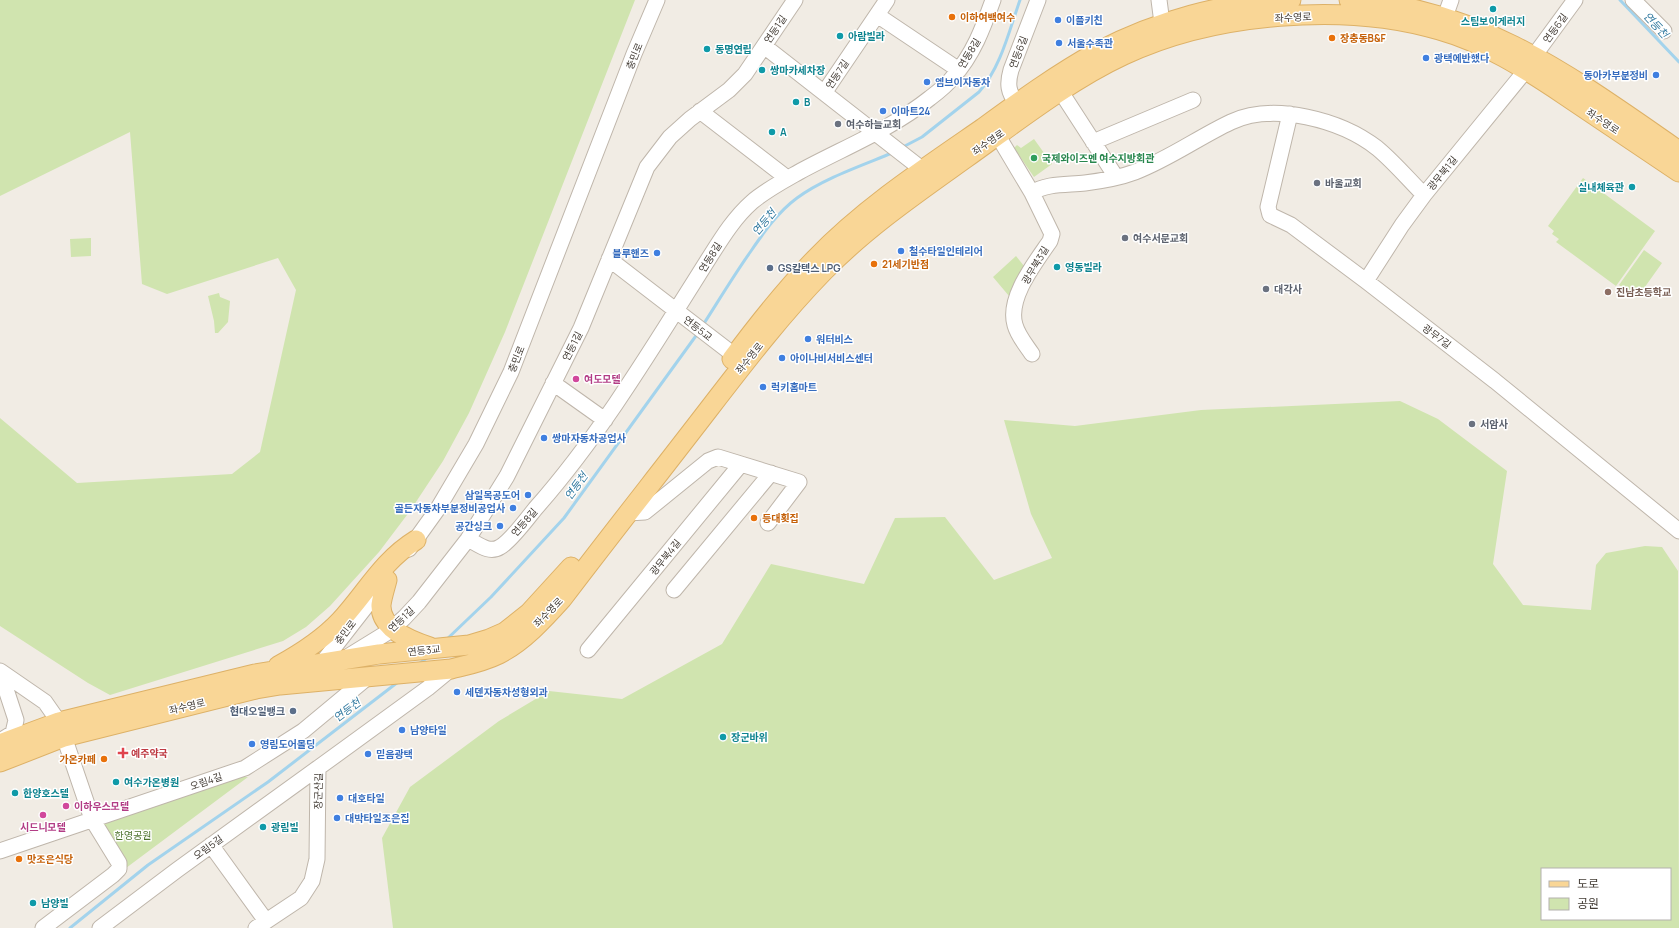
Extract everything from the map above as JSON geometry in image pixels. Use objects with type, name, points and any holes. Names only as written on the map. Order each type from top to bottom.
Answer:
[{"type":"main road","name":"좌수영로","points":[[469,645],[505,632],[517,624],[563,578],[733,355],[782,294],[816,257],[920,167],[1026,103],[1062,73],[1098,52],[1162,23],[1185,16],[1232,7],[1291,0]]},
{"type":"main road","name":"좌수영로","points":[[1349,0],[1401,6],[1448,9],[1499,38],[1530,63],[1679,172]]},
{"type":"main road","name":"좌수영로","points":[[451,669],[477,663],[499,654],[530,631],[562,599],[628,513],[733,355],[794,303],[826,268],[856,241],[909,199],[998,136],[1026,103],[1061,92],[1124,55],[1162,40],[1212,26],[1257,19],[1329,15],[1381,18],[1411,23],[1440,30],[1468,40],[1503,56],[1530,63],[1594,92],[1679,150]]},
{"type":"main road","points":[[268,672],[293,658],[340,622],[390,560],[402,549],[416,540]]},
{"type":"main road","points":[[382,675],[393,668],[396,661],[442,655],[445,653],[442,648],[415,642],[398,632],[382,614],[381,604],[387,580]]},
{"type":"main road","name":"연등3교","points":[[379,654],[469,645]]},
{"type":"main road","name":"좌수영로","points":[[0,762],[62,729],[280,684],[310,682],[342,660],[379,654]]},
{"type":"main road","name":"연등3교","points":[[382,675],[451,669]]},
{"type":"main road","name":"좌수영로","points":[[0,744],[62,729],[268,672],[325,671],[382,675]]},
{"type":"street","name":"충민로","points":[[325,671],[437,510],[476,444],[511,372],[634,54],[658,0]]},
{"type":"street","name":"연등1길","points":[[342,660],[369,645],[398,632],[419,602],[468,539],[506,476],[581,328],[647,167],[670,137],[700,111],[722,96],[745,74],[795,0]]},
{"type":"street","name":"연등7길","points":[[887,0],[824,93],[920,167]]},
{"type":"street","name":"연등8길","points":[[468,539],[489,550],[504,545],[549,494],[605,420],[642,366],[722,238],[736,219],[754,201],[787,178],[829,156],[877,134],[927,100],[953,78],[977,42],[993,0]]},
{"type":"street","name":"연등6길","points":[[1026,103],[1010,93],[1008,81],[1038,0]]},
{"type":"street","points":[[1159,0],[1162,23]]},
{"type":"street","name":"연등6길","points":[[1530,63],[1575,0]]},
{"type":"street","points":[[1633,0],[1664,31]]},
{"type":"street","points":[[876,15],[959,70]]},
{"type":"street","points":[[764,46],[824,93]]},
{"type":"street","name":"광무북1길","points":[[1366,281],[1402,225],[1424,195],[1530,63]]},
{"type":"street","points":[[1061,92],[1116,177]]},
{"type":"street","points":[[1093,142],[1193,100]]},
{"type":"street","points":[[700,111],[787,178]]},
{"type":"street","points":[[1032,193],[1043,188],[1116,177],[1145,168],[1232,121],[1248,116],[1269,113],[1290,114],[1330,123],[1371,144],[1383,153],[1424,195]]},
{"type":"street","name":"광무7길","points":[[1290,114],[1268,207],[1268,213],[1271,216],[1291,225],[1366,281],[1500,385],[1679,531]]},
{"type":"street","name":"광무북3길","points":[[998,136],[1032,193],[1052,234],[1050,242],[1024,282],[1014,306],[1015,326],[1032,354]]},
{"type":"street","name":"연등5교","points":[[610,259],[733,355]]},
{"type":"street","points":[[553,383],[605,420]]},
{"type":"street","points":[[628,513],[646,512],[714,457],[718,457],[799,482],[768,523]]},
{"type":"street","name":"광무북4길","points":[[588,650],[741,464]]},
{"type":"street","points":[[674,590],[771,473]]},
{"type":"street","name":"장군산길","points":[[261,925],[301,898],[312,881],[317,859],[318,768],[428,688],[451,669]]},
{"type":"street","points":[[0,671],[45,702],[62,729],[92,820],[118,860],[120,866],[113,875],[43,928]]},
{"type":"street","points":[[0,671],[16,723],[13,733],[0,741]]},
{"type":"street","name":"오림4길","points":[[0,851],[245,768],[303,731],[382,675]]},
{"type":"street","name":"오림5길","points":[[100,928],[210,845],[318,768]]},
{"type":"street","points":[[210,845],[261,925]]},
{"type":"green space","points":[[0,0],[635,0],[505,332],[469,413],[443,461],[410,511],[379,552],[330,606],[306,627],[283,641],[110,695],[88,683],[0,626],[0,418],[77,483],[232,474],[260,452],[296,290],[278,258],[167,294],[142,284],[130,132],[0,196]]},
{"type":"green space","name":"국제와이즈멘 여수지방회관","points":[[1034,139],[1052,164],[1034,177],[1014,148],[1017,145],[1021,148]]},
{"type":"green space","points":[[1583,178],[1655,231],[1616,286],[1556,242],[1559,239],[1552,234],[1554,231],[1548,226]]},
{"type":"green space","points":[[91,238],[91,256],[71,257],[70,239]]},
{"type":"green space","points":[[1644,250],[1662,263],[1637,298],[1619,285]]},
{"type":"green space","points":[[1016,256],[1024,266],[1009,296],[993,277]]},
{"type":"green space","points":[[219,293],[220,297],[230,301],[228,322],[218,333],[215,333],[214,321],[208,296]]},
{"type":"green space","points":[[1400,401],[1438,419],[1507,471],[1493,564],[1523,605],[1591,610],[1596,565],[1606,553],[1645,546],[1662,547],[1678,571],[1679,928],[393,928],[382,838],[410,787],[499,721],[549,691],[622,699],[722,644],[771,564],[864,584],[895,518],[945,517],[994,580],[1052,558],[1031,514],[1004,420],[1075,426],[1201,410]]},
{"type":"green space","name":"한영공원","points":[[238,777],[248,777],[126,868],[102,821]]},
{"type":"waterway","name":"연등천","points":[[901,148],[922,137],[979,92],[987,82],[999,60],[1020,0]]},
{"type":"waterway","name":"연등천","points":[[1620,0],[1679,62]]},
{"type":"waterway","name":"연등천","points":[[703,325],[761,237],[790,204],[807,191],[818,185],[892,153]]},
{"type":"waterway","name":"연등천","points":[[446,640],[491,597],[564,518],[698,333]]},
{"type":"waterway","name":"연등천","points":[[419,664],[429,656]]},
{"type":"waterway","name":"연등천","points":[[70,928],[148,865],[268,782],[398,682]]},
{"type":"place","name":"스팀보이게러지","points":[[1493,9]]},
{"type":"place","name":"이하여백여수","points":[[952,17]]},
{"type":"place","name":"이플키친","points":[[1058,20]]},
{"type":"place","name":"아람빌라","points":[[840,36]]},
{"type":"place","name":"장충동B&F","points":[[1332,38]]},
{"type":"place","name":"서울수족관","points":[[1059,43]]},
{"type":"place","name":"동명연립","points":[[707,49]]},
{"type":"place","name":"광택에반했다","points":[[1426,58]]},
{"type":"place","name":"쌍마카세차장","points":[[762,70]]},
{"type":"place","name":"동아카부분정비","points":[[1656,75]]},
{"type":"place","name":"엠브이자동차","points":[[927,82]]},
{"type":"place","name":"B","points":[[796,102]]},
{"type":"place","name":"이마트24","points":[[883,111]]},
{"type":"place","name":"여수하늘교회","points":[[838,124]]},
{"type":"place","name":"A","points":[[772,132]]},
{"type":"place","name":"국제와이즈멘 여수지방회관","points":[[1034,158]]},
{"type":"place","name":"바울교회","points":[[1317,183]]},
{"type":"place","name":"실내체육관","points":[[1632,187]]},
{"type":"place","name":"여수서문교회","points":[[1125,238]]},
{"type":"place","name":"철수타일인테리어","points":[[901,251]]},
{"type":"place","name":"블루핸즈","points":[[657,253]]},
{"type":"place","name":"21세기반점","points":[[874,264]]},
{"type":"place","name":"영동빌라","points":[[1057,267]]},
{"type":"place","name":"GS칼텍스 LPG","points":[[770,268]]},
{"type":"place","name":"대각사","points":[[1266,289]]},
{"type":"place","name":"진남초등학교","points":[[1608,292]]},
{"type":"place","name":"워터비스","points":[[808,339]]},
{"type":"place","name":"아이나비서비스센터","points":[[782,358]]},
{"type":"place","name":"여도모텔","points":[[576,379]]},
{"type":"place","name":"럭키홈마트","points":[[763,387]]},
{"type":"place","name":"서암사","points":[[1472,424]]},
{"type":"place","name":"쌍마자동차공업사","points":[[544,438]]},
{"type":"place","name":"삼일목공도어","points":[[528,495]]},
{"type":"place","name":"골든자동차부분정비공업사","points":[[513,508]]},
{"type":"place","name":"등대횟집","points":[[754,518]]},
{"type":"place","name":"공간싱크","points":[[500,526]]},
{"type":"place","name":"세덴자동차성형외과","points":[[457,692]]},
{"type":"place","name":"현대오일뱅크","points":[[293,711]]},
{"type":"place","name":"남양타일","points":[[402,730]]},
{"type":"place","name":"장군바위","points":[[723,737]]},
{"type":"place","name":"영림도어몰딩","points":[[252,744]]},
{"type":"place","name":"예주약국","points":[[123,753]]},
{"type":"place","name":"믿음광택","points":[[368,754]]},
{"type":"place","name":"가온카페","points":[[104,759]]},
{"type":"place","name":"여수가온병원","points":[[116,782]]},
{"type":"place","name":"한양호스텔","points":[[15,793]]},
{"type":"place","name":"대호타일","points":[[340,798]]},
{"type":"place","name":"이하우스모텔","points":[[66,806]]},
{"type":"place","name":"시드니모텔","points":[[43,815]]},
{"type":"place","name":"대박타일조은집","points":[[337,818]]},
{"type":"place","name":"광림빌","points":[[263,827]]},
{"type":"place","name":"맛조은식당","points":[[19,859]]},
{"type":"place","name":"남양빌","points":[[33,903]]}]
